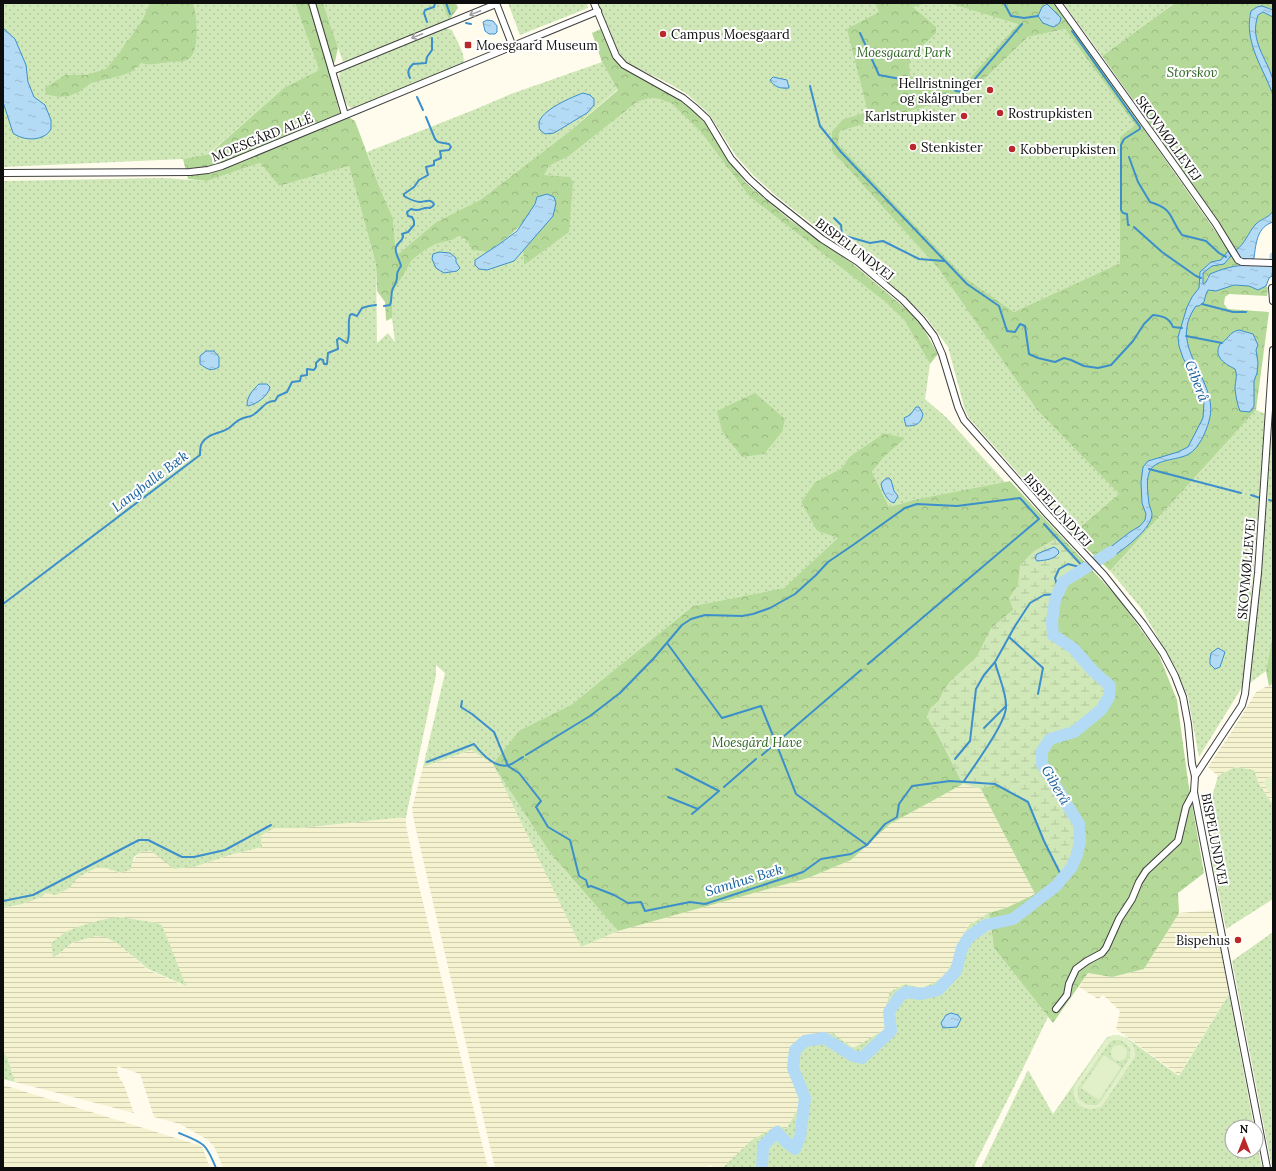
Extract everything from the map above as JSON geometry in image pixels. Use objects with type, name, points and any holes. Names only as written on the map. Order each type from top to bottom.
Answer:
[{"type":"street","points":[[312,3],[345,115]]},
{"type":"street","points":[[332,71],[496,3],[513,46]]},
{"type":"street","name":"BISPELUNDVEJ","points":[[594,3],[616,56],[624,65],[683,98],[694,107],[707,119],[731,159],[749,179],[769,197],[816,234],[858,262],[902,300],[921,319],[934,336],[942,354],[958,407],[964,420],[1096,568],[1104,575],[1143,624],[1163,653],[1175,676],[1184,704],[1188,724],[1192,764],[1196,776],[1194,792],[1267,1168]]},
{"type":"street","name":"SKOVMØLLEVEJ","points":[[1058,3],[1216,224],[1236,258],[1242,262],[1273,263]]},
{"type":"street","name":"MOESGÅRD ALLÉ","points":[[3,173],[190,172],[208,170],[222,166],[598,12]]},
{"type":"street","points":[[1272,288],[1273,301]]},
{"type":"street","name":"SKOVMØLLEVEJ","points":[[1196,776],[1242,705],[1245,694],[1258,573],[1273,350]]},
{"type":"street","points":[[1056,1009],[1067,994],[1068,984],[1076,969],[1102,953],[1106,948],[1119,919],[1132,899],[1139,882],[1146,871],[1178,841],[1186,807],[1194,792]]},
{"type":"shaded area","points":[[1273,683],[1273,805],[1259,784],[1254,770],[1235,767],[1218,776],[1208,767],[1256,692]]},
{"type":"shaded area","points":[[471,750],[493,764],[581,947],[618,931],[808,878],[851,860],[890,824],[963,784],[981,789],[1035,894],[1006,908],[989,913],[970,924],[960,939],[956,956],[946,974],[935,982],[920,988],[905,984],[886,1007],[884,1030],[853,1048],[833,1033],[789,1069],[798,1095],[799,1107],[786,1129],[752,1140],[722,1168],[714,1168],[710,1165],[706,1168],[495,1168],[412,808],[423,767]]},
{"type":"shaded area","points":[[406,817],[406,825],[416,874],[488,1168],[223,1168],[215,1148],[208,1140],[180,1124],[154,1117],[140,1074],[117,1066],[118,1075],[124,1085],[134,1113],[15,1082],[7,1057],[3,1052],[3,907],[16,906],[44,893],[69,888],[79,877],[96,868],[106,868],[120,873],[141,852],[151,851],[197,866],[230,855],[262,847],[261,836],[274,828],[300,828]],"holes":[[[120,917],[162,925],[185,986],[148,970],[117,943],[106,937],[95,936],[72,943],[54,957],[92,923]]]},
{"type":"shaded area","points":[[1213,910],[1229,994],[1179,1075],[1116,1029],[1120,1011],[1103,995],[1098,999],[1079,987],[1088,973],[1112,977],[1144,969],[1179,913]]},
{"type":"shaded area","points":[[3,1085],[202,1146],[210,1168],[3,1168]]},
{"type":"green space","points":[[3,3],[295,3],[319,70],[285,87],[208,154],[183,159],[3,167]]},
{"type":"green space","points":[[150,3],[193,3],[197,31],[195,47],[190,58],[180,62],[152,64],[141,63],[131,72],[91,83],[79,92],[69,96],[59,97],[46,93],[45,88],[65,75],[86,75],[106,69],[121,51],[143,19]]},
{"type":"green space","points":[[295,3],[323,3],[338,47],[335,62],[328,66],[339,111],[355,121],[381,191],[393,218],[396,256],[436,222],[480,200],[570,131],[618,90],[602,62],[592,33],[601,29],[613,56],[644,80],[678,99],[692,110],[705,123],[725,155],[746,183],[790,220],[853,264],[906,309],[919,321],[938,354],[930,364],[904,320],[887,303],[749,196],[700,131],[672,104],[659,99],[650,98],[637,102],[569,156],[549,166],[544,175],[570,177],[573,182],[569,232],[524,265],[523,250],[553,216],[537,197],[534,206],[524,222],[510,235],[487,252],[472,250],[467,241],[459,236],[452,240],[436,244],[412,260],[392,293],[392,318],[386,321],[385,302],[377,291],[376,264],[349,166],[279,186],[260,163],[207,181],[188,179],[183,159],[209,154],[285,87],[319,70]]},
{"type":"green space","points":[[323,3],[442,3],[449,20],[343,62]]},
{"type":"green space","points":[[442,3],[456,3],[458,8],[449,20]]},
{"type":"green space","points":[[508,3],[587,3],[588,8],[520,35]]},
{"type":"green space","name":"Moesgaard Park","points":[[597,3],[1053,3],[1068,21],[1018,24],[963,87],[843,119],[832,151],[938,268],[1037,410],[1119,494],[1072,534],[969,418],[965,410],[948,347],[926,317],[901,294],[775,195],[754,176],[736,156],[709,114],[687,94],[626,63],[617,50]]},
{"type":"green space","name":"Moesgaard Park","points":[[875,3],[926,3],[913,7],[936,27],[936,33],[911,56],[909,65],[910,76],[953,87],[962,87],[1018,24],[949,3],[1053,3],[1068,21],[1239,265],[1207,277],[1204,302],[1208,290],[1216,291],[1234,285],[1249,286],[1258,290],[1266,286],[1268,288],[1267,296],[1229,294],[1225,297],[1224,304],[1228,309],[1269,312],[1256,410],[1110,571],[1072,534],[1119,494],[1037,410],[938,268],[832,151],[832,132],[843,119],[868,112],[847,29],[879,12]],"holes":[[[1065,29],[1135,125],[1120,137],[1120,263],[1014,312],[965,278],[838,144],[840,131],[966,95],[1028,37]]]},
{"type":"green space","points":[[1063,3],[1175,3],[1102,56]]},
{"type":"green space","name":"Storskov","points":[[1175,3],[1273,3],[1273,10],[1269,8],[1251,11],[1249,18],[1249,29],[1273,93],[1273,211],[1255,225],[1242,245],[1236,250],[1215,216],[1102,56]]},
{"type":"green space","points":[[1263,12],[1273,17],[1273,81],[1258,45],[1256,34],[1255,25],[1257,17]]},
{"type":"green space","points":[[445,28],[452,30],[462,52],[464,61],[463,64],[356,107],[352,108],[348,106],[341,89],[339,80],[340,72]]},
{"type":"green space","points":[[1065,29],[1135,125],[1120,138],[1120,263],[1014,312],[965,279],[838,144],[840,131],[966,95],[1028,37]]},
{"type":"green space","points":[[602,62],[618,89],[570,131],[480,200],[436,222],[396,256],[393,218],[381,191],[367,152],[511,94]]},
{"type":"green space","points":[[650,98],[659,99],[672,104],[700,131],[749,196],[887,302],[904,320],[930,364],[925,399],[946,417],[1005,482],[917,499],[889,507],[872,472],[883,458],[904,438],[884,433],[849,457],[842,468],[815,482],[801,502],[817,531],[839,538],[784,588],[693,606],[571,705],[519,732],[551,854],[618,931],[581,947],[493,764],[471,750],[423,767],[445,673],[436,665],[436,675],[406,817],[300,828],[274,828],[261,836],[262,847],[230,855],[197,866],[174,869],[151,851],[141,852],[134,857],[130,870],[120,873],[106,868],[96,868],[79,877],[69,888],[56,895],[45,893],[43,896],[29,902],[3,907],[3,181],[163,178],[207,181],[260,163],[279,186],[349,166],[376,264],[377,343],[388,333],[395,342],[392,318],[392,293],[412,260],[436,244],[452,240],[459,236],[467,241],[473,250],[487,252],[475,260],[487,270],[514,261],[523,250],[524,265],[569,177],[543,176],[549,166],[569,156],[637,102]]},
{"type":"green space","points":[[755,393],[785,419],[782,432],[764,454],[742,457],[722,431],[717,411]]},
{"type":"green space","points":[[1273,402],[1273,633],[1266,671],[1250,683],[1263,544]]},
{"type":"green space","points":[[1256,410],[1266,414],[1244,684],[1199,757],[1188,697],[1178,673],[1141,608],[1110,571]]},
{"type":"green space","name":"Moesgård Have","points":[[884,433],[905,438],[883,458],[872,472],[889,507],[917,499],[1010,481],[1118,598],[1158,653],[1177,700],[1188,781],[1204,873],[1178,893],[1179,913],[1144,969],[1112,977],[1088,973],[1053,1023],[994,948],[989,913],[1006,908],[1035,894],[981,789],[1007,764],[992,627],[977,657],[951,681],[944,690],[939,701],[931,708],[927,717],[963,784],[890,824],[851,860],[808,878],[618,931],[551,854],[493,764],[519,731],[571,705],[693,606],[784,588],[838,538],[817,531],[801,502],[815,482],[842,468],[849,457]]},
{"type":"green space","points":[[1057,538],[1084,568],[1067,578],[1060,587],[1055,601],[1053,635],[1073,648],[1092,670],[1110,686],[1109,697],[1101,710],[1074,732],[1050,739],[1042,751],[1042,764],[1079,824],[1080,842],[1077,855],[1071,868],[1063,879],[1044,841],[1028,802],[995,784],[981,789],[963,784],[927,717],[931,708],[939,701],[944,690],[951,681],[977,657],[992,627],[1013,610],[1009,598],[1018,585],[1020,565],[1034,551]]},
{"type":"green space","points":[[1273,633],[1273,683],[1269,686],[1266,671]]},
{"type":"green space","points":[[1235,767],[1254,770],[1259,784],[1273,805],[1273,899],[1226,929],[1208,841],[1212,797],[1218,776]]},
{"type":"green space","points":[[1273,774],[1273,798],[1263,782]]},
{"type":"green space","points":[[989,913],[994,948],[1048,1017],[974,1168],[722,1168],[752,1140],[778,1125],[786,1129],[799,1107],[798,1095],[789,1069],[789,1053],[801,1037],[833,1033],[853,1048],[884,1030],[886,1007],[890,992],[905,984],[921,988],[935,982],[946,974],[956,956],[960,939],[970,924]]},
{"type":"green space","points":[[121,917],[162,925],[186,986],[148,969],[117,943],[105,937],[95,936],[72,943],[53,958],[51,943],[66,932],[93,922]]},
{"type":"green space","points":[[1273,932],[1273,1168],[1272,1168],[1264,1127],[1264,1119],[1263,1119],[1232,961]]},
{"type":"green space","points":[[1229,994],[1252,1119],[1224,1119],[1224,1159],[1260,1159],[1262,1168],[981,1168],[1028,1070],[1053,1114],[1107,1037],[1118,1035],[1127,1038],[1179,1076]]},
{"type":"green space","points":[[1113,1035],[1126,1038],[1130,1041],[1134,1048],[1135,1057],[1102,1106],[1091,1109],[1086,1108],[1077,1103],[1073,1093],[1074,1087],[1106,1040]],"holes":[[[1113,1040],[1124,1042],[1130,1048],[1130,1057],[1101,1101],[1097,1105],[1087,1105],[1079,1099],[1077,1089],[1109,1043]]]},
{"type":"green space","points":[[1116,1045],[1122,1045],[1127,1050],[1125,1059],[1122,1061],[1116,1061],[1111,1056],[1111,1050]]},
{"type":"green space","points":[[3,1052],[7,1057],[15,1082],[3,1079]]},
{"type":"green space","points":[[1104,1055],[1121,1067],[1099,1100],[1081,1088]]},
{"type":"water","points":[[1047,4],[1061,18],[1060,22],[1053,27],[1043,23],[1038,16],[1042,7]]},
{"type":"water","points":[[1262,6],[1273,10],[1273,17],[1263,12],[1258,15],[1256,33],[1257,41],[1273,80],[1273,96],[1252,46],[1249,29],[1251,11]]},
{"type":"water","points":[[487,20],[493,21],[497,26],[497,32],[495,34],[489,34],[485,31],[483,22]]},
{"type":"water","points":[[3,28],[15,39],[26,65],[28,82],[34,97],[45,105],[51,120],[51,129],[44,136],[39,138],[22,138],[13,133],[3,102]]},
{"type":"water","points":[[773,77],[787,80],[789,88],[781,88],[776,86],[770,80]]},
{"type":"water","points":[[583,93],[590,95],[594,99],[594,105],[587,113],[554,133],[545,134],[540,130],[539,123],[545,113]]},
{"type":"water","points":[[547,194],[554,197],[556,203],[553,216],[514,261],[487,270],[479,269],[475,265],[475,260],[517,231],[535,204],[537,197]]},
{"type":"water","points":[[1273,211],[1273,222],[1268,224],[1258,236],[1254,258],[1250,260],[1241,258],[1236,250],[1242,245],[1255,225]]},
{"type":"water","name":"Giberå","points":[[1228,251],[1231,256],[1224,264],[1212,266],[1203,273],[1203,284],[1206,282],[1210,274],[1226,268],[1241,266],[1273,266],[1272,276],[1269,278],[1266,286],[1258,290],[1249,286],[1234,285],[1216,291],[1208,290],[1204,302],[1199,306],[1196,306],[1188,322],[1187,336],[1195,364],[1208,392],[1211,406],[1206,430],[1199,444],[1189,454],[1161,462],[1152,468],[1149,473],[1147,484],[1149,504],[1152,515],[1150,521],[1139,536],[1131,543],[1114,556],[1100,564],[1095,559],[1140,526],[1145,520],[1146,514],[1142,503],[1141,482],[1143,467],[1148,461],[1178,452],[1188,447],[1203,418],[1204,401],[1201,391],[1183,358],[1178,337],[1187,307],[1199,288],[1200,272],[1211,262],[1221,260]]},
{"type":"water","points":[[439,252],[450,253],[456,258],[456,262],[460,268],[457,271],[444,273],[436,268],[432,259],[433,254]]},
{"type":"water","points":[[1239,330],[1253,334],[1258,345],[1256,350],[1258,363],[1254,381],[1254,406],[1250,412],[1240,411],[1235,389],[1235,369],[1221,360],[1218,353],[1220,344],[1233,332]]},
{"type":"water","points":[[206,351],[214,351],[219,357],[219,367],[209,369],[200,364],[200,356]]},
{"type":"water","points":[[259,384],[267,384],[270,387],[269,390],[262,399],[248,406],[247,402],[249,396]]},
{"type":"water","points":[[916,407],[919,407],[923,414],[921,420],[913,426],[906,426],[904,418],[910,415]]},
{"type":"water","points":[[887,478],[891,480],[894,491],[898,496],[894,503],[887,498],[881,484]]},
{"type":"water","points":[[1054,547],[1058,550],[1059,553],[1057,555],[1049,559],[1037,561],[1035,558],[1037,554]]},
{"type":"water","points":[[1218,648],[1225,652],[1220,667],[1215,669],[1210,664],[1210,659],[1211,653]]},
{"type":"water","points":[[951,1013],[958,1015],[961,1019],[957,1027],[943,1028],[941,1023],[946,1015]]},
{"type":"waterway","points":[[427,22],[424,13],[425,10],[434,7],[435,3]]},
{"type":"waterway","points":[[446,3],[450,14]]},
{"type":"waterway","points":[[1004,3],[1011,16],[1024,18],[1038,16]]},
{"type":"waterway","points":[[466,23],[471,24]]},
{"type":"waterway","points":[[974,80],[1022,24]]},
{"type":"waterway","points":[[1072,31],[1140,127],[1140,129],[1124,139],[1121,145],[1121,210],[1123,213],[1127,214],[1129,225]]},
{"type":"waterway","points":[[860,33],[879,75],[954,89],[962,92],[969,86]]},
{"type":"waterway","points":[[410,78],[408,71],[413,64],[426,63],[427,57],[432,50],[432,38]]},
{"type":"waterway","points":[[810,86],[820,126],[841,152],[967,284],[999,306],[1007,331],[1015,332],[1020,324],[1025,326],[1029,354],[1055,362],[1064,358],[1084,366],[1098,368],[1111,365],[1133,341],[1144,324],[1153,315],[1165,318],[1173,327],[1182,328]]},
{"type":"waterway","points":[[417,97],[423,110]]},
{"type":"waterway","points":[[384,306],[390,305],[392,291],[397,279],[397,273],[401,266],[396,252],[396,247],[402,239],[402,234],[408,232],[414,225],[412,217],[408,216],[407,212],[411,209],[419,210],[430,208],[434,204],[430,201],[414,201],[404,196],[404,194],[414,187],[419,180],[428,175],[426,167],[434,165],[434,161],[441,158],[440,151],[449,150],[451,147],[449,144],[438,142],[435,139],[426,117]]},
{"type":"waterway","points":[[1129,157],[1138,182],[1150,202],[1167,211],[1182,235],[1206,241],[1219,253],[1226,257]]},
{"type":"waterway","points":[[834,218],[841,225],[842,235],[870,243],[883,241],[919,259],[944,261]]},
{"type":"waterway","points":[[1134,227],[1162,252],[1201,278]]},
{"type":"waterway","points":[[1202,304],[1233,312],[1246,312]]},
{"type":"waterway","name":"Langballe Bæk","points":[[3,604],[200,455],[201,444],[207,437],[226,430],[239,420],[253,415],[269,402],[275,401],[278,396],[287,392],[292,382],[300,381],[301,376],[307,375],[307,369],[314,370],[316,363],[320,359],[323,360],[324,364],[327,364],[328,353],[338,349],[337,340],[339,338],[347,343],[349,336],[350,315],[352,314],[357,316],[362,308],[376,305]]},
{"type":"waterway","points":[[1186,336],[1222,343]]},
{"type":"waterway","points":[[1149,469],[1241,493]]},
{"type":"waterway","points":[[1251,495],[1260,498]]},
{"type":"waterway","points":[[526,755],[590,716],[620,693],[654,658],[682,625],[691,619],[705,615],[742,616],[770,608],[795,594],[828,562],[905,508],[917,504],[957,506],[1020,498],[1039,519],[868,664]]},
{"type":"waterway","points":[[1269,500],[1273,501]]},
{"type":"waterway","points":[[1044,524],[1084,568]]},
{"type":"waterway","name":"Giberå","points":[[762,1168],[763,1146],[777,1132],[795,1149],[800,1137],[805,1098],[793,1068],[795,1050],[805,1041],[824,1038],[853,1056],[862,1058],[891,1031],[889,1012],[899,997],[906,992],[921,994],[938,990],[956,971],[962,948],[969,937],[986,925],[1013,919],[1056,886],[1071,868],[1077,855],[1080,842],[1079,824],[1042,764],[1042,751],[1050,739],[1074,732],[1101,710],[1109,697],[1110,686],[1092,670],[1073,648],[1053,635],[1052,621],[1055,600],[1063,582],[1111,552]]},
{"type":"waterway","points":[[1059,592],[1055,578],[1059,569],[1068,564],[1083,568]]},
{"type":"waterway","points":[[964,781],[989,744],[1005,714],[1005,696],[995,662],[1030,603],[1044,595],[1058,594]]},
{"type":"waterway","points":[[1009,637],[1043,668],[1038,694]]},
{"type":"waterway","points":[[667,643],[722,718],[761,706],[776,743]]},
{"type":"waterway","points":[[955,759],[970,741],[976,689],[984,675],[995,662]]},
{"type":"waterway","points":[[762,755],[861,670]]},
{"type":"waterway","name":"Samhus Bæk","points":[[462,701],[461,707],[494,732],[508,766],[519,773],[541,801],[536,807],[548,827],[570,840],[579,876],[586,880],[588,887],[591,886],[614,895],[628,903],[641,902],[645,911],[690,902],[705,904],[803,872],[821,859],[851,854],[867,845],[885,824],[897,817],[899,804],[912,786],[950,781],[995,784],[1028,802],[1044,841],[1063,879]]},
{"type":"waterway","points":[[984,728],[1006,706]]},
{"type":"waterway","points":[[427,762],[474,744],[480,752],[499,765],[509,765],[523,757]]},
{"type":"waterway","points":[[778,748],[796,794],[867,845]]},
{"type":"waterway","points":[[724,787],[756,759]]},
{"type":"waterway","points":[[676,769],[719,791],[692,814]]},
{"type":"waterway","points":[[668,797],[698,809]]},
{"type":"waterway","points":[[3,901],[33,895],[139,840],[148,840],[182,857],[194,857],[225,850],[271,825]]},
{"type":"waterway","name":"Langballe Bæk","points":[[179,1133],[194,1139],[203,1145],[210,1153],[216,1168]]},
{"type":"place","name":"Campus Moesgaard","points":[[663,34]]},
{"type":"place","name":"Moesgaard Museum","points":[[468,45]]},
{"type":"place","name":"Hellristninger og skålgruber","points":[[990,90]]},
{"type":"place","name":"Rostrupkisten","points":[[1000,113]]},
{"type":"place","name":"Karlstrupkister","points":[[964,116]]},
{"type":"place","name":"Stenkister","points":[[913,147]]},
{"type":"place","name":"Kobberupkisten","points":[[1012,149]]},
{"type":"place","name":"Bispehus","points":[[1238,940]]}]
